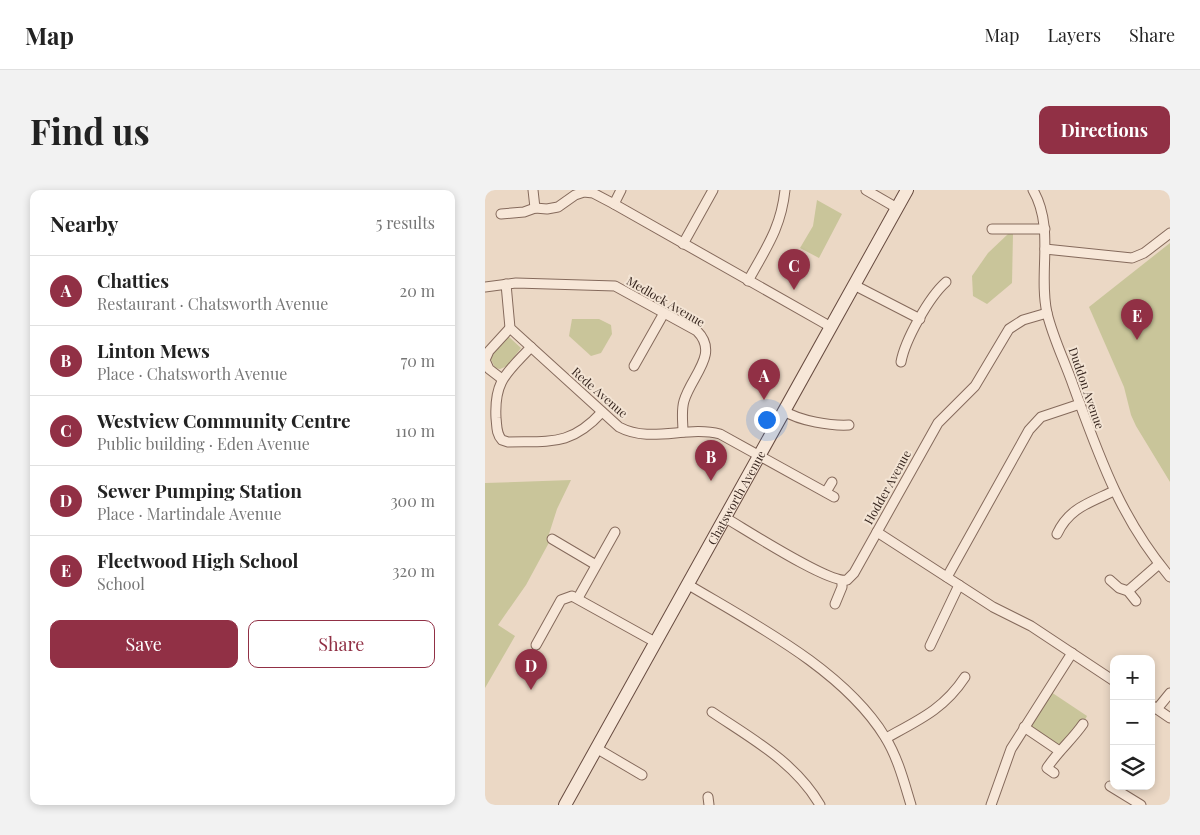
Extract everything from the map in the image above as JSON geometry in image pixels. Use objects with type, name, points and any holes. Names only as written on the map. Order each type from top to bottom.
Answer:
[{"type":"street","points":[[533,190],[535,208]]},
{"type":"street","points":[[614,204],[621,190]]},
{"type":"street","points":[[683,244],[713,190]]},
{"type":"street","points":[[748,280],[778,227],[785,190]]},
{"type":"street","points":[[865,190],[897,208]]},
{"type":"street","name":"Chatsworth Avenue","points":[[565,805],[907,190]]},
{"type":"street","name":"Duddon Avenue","points":[[1033,190],[1041,208],[1045,229],[1044,286],[1047,313],[1097,453],[1114,492],[1131,525],[1170,578]]},
{"type":"street","points":[[501,214],[524,212],[535,208],[547,209],[558,207],[575,195],[588,191],[831,326]]},
{"type":"street","points":[[992,229],[1045,229]]},
{"type":"street","points":[[1045,249],[1132,258],[1144,253],[1170,233]]},
{"type":"street","points":[[901,362],[903,351],[920,319],[937,290],[946,282]]},
{"type":"street","points":[[502,379],[489,369],[485,360],[489,351],[510,328],[505,284]]},
{"type":"street","name":"Medlock Avenue","points":[[485,286],[505,284],[607,284],[615,286],[697,331],[707,347],[705,359],[683,403],[683,432]]},
{"type":"street","points":[[855,284],[920,319]]},
{"type":"street","points":[[634,366],[664,313]]},
{"type":"street","name":"Hodder Avenue","points":[[842,581],[847,580],[854,573],[938,423],[975,386],[1009,329],[1023,320],[1047,313]]},
{"type":"street","name":"Rede Avenue","points":[[510,328],[619,427],[633,433],[646,434],[714,433],[760,455],[830,495],[832,482]]},
{"type":"street","points":[[531,347],[502,379],[495,400],[497,431],[502,440],[508,442],[568,438],[590,425],[602,412]]},
{"type":"street","points":[[947,577],[1029,430],[1041,417],[1080,404]]},
{"type":"street","points":[[784,412],[800,419],[828,425],[849,425]]},
{"type":"street","points":[[1057,534],[1063,520],[1071,513],[1114,492]]},
{"type":"street","points":[[725,517],[804,564],[842,581],[843,587],[835,604]]},
{"type":"street","points":[[578,598],[615,532]]},
{"type":"street","points":[[877,532],[959,585],[1110,677]]},
{"type":"street","points":[[552,539],[596,565]]},
{"type":"street","points":[[1128,590],[1159,564]]},
{"type":"street","points":[[1110,580],[1119,588],[1128,590],[1136,601]]},
{"type":"street","points":[[687,584],[835,679],[859,701],[886,738],[901,770],[911,805]]},
{"type":"street","points":[[931,646],[959,585]]},
{"type":"street","points":[[536,645],[561,600],[568,597],[578,598],[655,642]]},
{"type":"street","points":[[991,805],[1006,757],[1072,653]]},
{"type":"street","points":[[886,738],[943,704],[953,696],[965,677]]},
{"type":"street","points":[[1155,706],[1170,693]]},
{"type":"street","points":[[1155,708],[1170,718]]},
{"type":"street","points":[[712,712],[783,760],[804,783],[820,805]]},
{"type":"street","points":[[1054,773],[1047,768],[1058,750],[1072,738],[1083,724]]},
{"type":"street","points":[[1024,727],[1058,750]]},
{"type":"street","points":[[596,748],[642,775]]},
{"type":"street","points":[[1117,790],[1141,805]]},
{"type":"shaded area","points":[[817,200],[842,214],[819,258],[800,248],[813,226]]},
{"type":"shaded area","points":[[1008,234],[1013,234],[1012,283],[987,304],[973,296],[972,276],[988,253]]},
{"type":"shaded area","points":[[1170,243],[1170,482],[1136,426],[1131,415],[1124,387],[1089,307]]},
{"type":"shaded area","points":[[572,319],[599,319],[611,325],[612,334],[601,353],[591,356],[569,336]]},
{"type":"shaded area","points":[[507,335],[521,348],[507,366],[500,369],[495,368],[490,357]]},
{"type":"shaded area","points":[[571,480],[557,509],[549,534],[552,537],[526,585],[498,625],[515,636],[485,688],[485,483]]},
{"type":"shaded area","points":[[1048,690],[1087,716],[1083,724],[1058,750],[1024,727]]},
{"type":"place","name":"Westview Community Centre","points":[[794,290]]},
{"type":"place","name":"Fleetwood High School","points":[[1137,340]]},
{"type":"place","name":"Chatties","points":[[764,400]]},
{"type":"place","name":"Linton Mews","points":[[711,481]]},
{"type":"place","name":"Sewer Pumping Station","points":[[531,690]]}]
